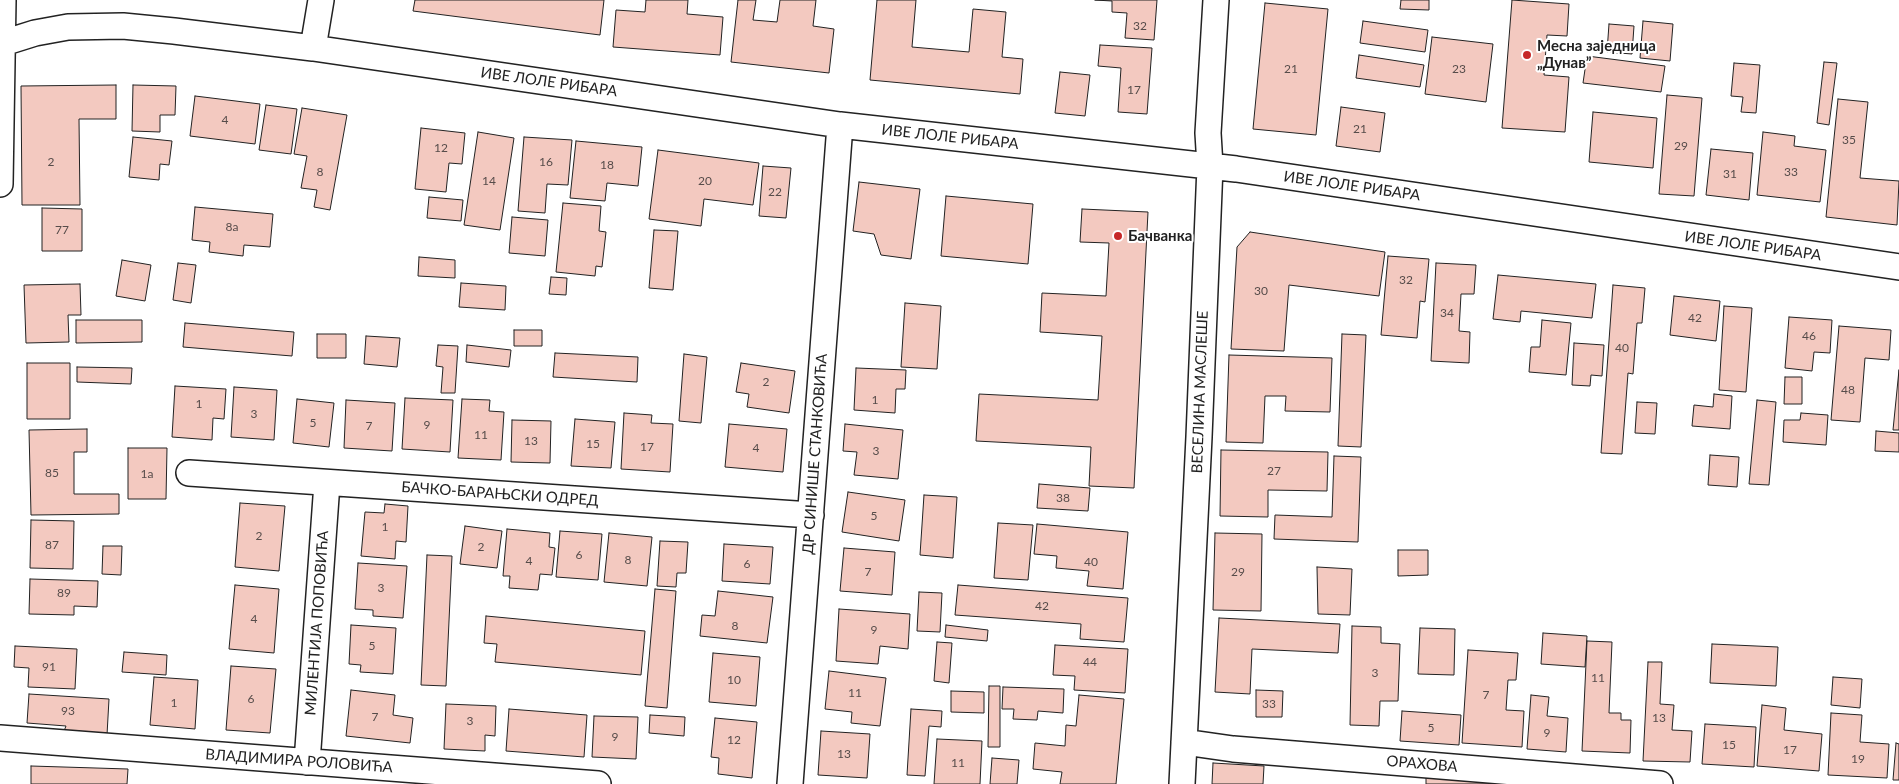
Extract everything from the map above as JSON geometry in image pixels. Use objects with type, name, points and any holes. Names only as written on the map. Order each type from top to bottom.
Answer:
[{"type":"street","points":[[0,184],[3,0]]},
{"type":"street","points":[[313,48],[321,0]]},
{"type":"street","name":"ВЕСЕЛИНА МАСЛЕШЕ","points":[[1182,784],[1210,166],[1208,133],[1216,0]]},
{"type":"street","name":"ИВЕ ЛОЛЕ РИБАРА","points":[[1,43],[68,27],[123,26],[313,48],[840,125],[1210,166],[1899,267]]},
{"type":"street","name":"ДР СИНИШЕ СТАНКОВИЋА","points":[[790,784],[811,514],[833,188],[840,125]]},
{"type":"street","name":"БАЧКО-БАРАЊСКИ ОДРЕД","points":[[189,474],[811,514]]},
{"type":"street","name":"МИЛЕНТИЈА ПОПОВИЋА","points":[[308,762],[327,483]]},
{"type":"street","name":"ВЛАДИМИРА РОЛОВИЋА","points":[[0,738],[598,784]]},
{"type":"street","name":"ОРАХОВА","points":[[1184,742],[1234,749],[1660,784]]},
{"type":"building","points":[[415,0],[604,0],[600,35],[413,11]]},
{"type":"building","points":[[646,0],[688,0],[687,14],[723,17],[720,55],[613,47],[616,10],[645,12]]},
{"type":"building","points":[[738,0],[756,0],[753,20],[777,22],[780,0],[816,0],[813,26],[834,29],[829,73],[731,62]]},
{"type":"building","points":[[877,0],[916,0],[912,47],[969,52],[973,9],[1006,12],[1002,57],[1023,59],[1020,94],[870,80]]},
{"type":"building","points":[[1095,0],[1157,0],[1154,40],[1125,38],[1127,13],[1112,12],[1112,1]]},
{"type":"building","points":[[1401,0],[1429,0],[1429,10],[1400,9]]},
{"type":"building","name":"Месна заједница „Дунав”","points":[[1512,0],[1569,4],[1567,36],[1547,35],[1544,75],[1569,77],[1565,132],[1502,128]]},
{"type":"building","points":[[1265,3],[1328,9],[1316,135],[1253,129]]},
{"type":"building","points":[[1363,21],[1428,30],[1425,52],[1360,43]]},
{"type":"building","points":[[1643,21],[1673,24],[1670,61],[1640,58]]},
{"type":"building","points":[[1609,24],[1634,26],[1632,54],[1607,52]]},
{"type":"building","points":[[1432,37],[1493,44],[1486,102],[1425,94]]},
{"type":"building","points":[[1100,45],[1152,48],[1147,114],[1118,112],[1121,68],[1098,66]]},
{"type":"building","points":[[1359,55],[1424,65],[1420,87],[1356,78]]},
{"type":"building","points":[[1587,56],[1665,66],[1661,92],[1583,83]]},
{"type":"building","points":[[1824,62],[1837,63],[1829,125],[1817,123]]},
{"type":"building","points":[[1734,63],[1760,65],[1756,113],[1741,112],[1743,97],[1731,96]]},
{"type":"building","points":[[1060,72],[1090,75],[1085,116],[1055,113]]},
{"type":"building","points":[[116,85],[116,119],[79,119],[80,205],[22,205],[21,86]]},
{"type":"building","points":[[133,85],[176,86],[175,115],[160,115],[160,132],[132,131]]},
{"type":"building","points":[[1667,95],[1702,98],[1694,196],[1659,194]]},
{"type":"building","points":[[195,96],[260,104],[255,144],[190,136]]},
{"type":"building","points":[[1838,99],[1868,102],[1860,178],[1899,181],[1897,225],[1826,217]]},
{"type":"building","points":[[266,105],[297,109],[291,154],[259,150]]},
{"type":"building","points":[[1341,107],[1385,113],[1380,152],[1336,146]]},
{"type":"building","points":[[302,108],[347,115],[330,210],[314,207],[317,190],[301,188],[307,156],[294,154]]},
{"type":"building","points":[[1593,112],[1657,118],[1653,168],[1589,162]]},
{"type":"building","points":[[421,128],[465,133],[462,164],[449,163],[446,192],[415,189]]},
{"type":"building","points":[[478,132],[514,138],[500,230],[464,225]]},
{"type":"building","points":[[1763,132],[1795,136],[1794,146],[1826,150],[1820,202],[1757,195]]},
{"type":"building","points":[[133,137],[172,141],[169,165],[160,164],[159,180],[129,177]]},
{"type":"building","points":[[524,137],[572,140],[568,185],[547,184],[545,213],[518,211]]},
{"type":"building","points":[[576,141],[642,147],[638,186],[607,183],[605,201],[570,198]]},
{"type":"building","points":[[1711,149],[1753,153],[1749,200],[1706,195]]},
{"type":"building","points":[[658,150],[759,163],[753,205],[704,199],[701,226],[649,219]]},
{"type":"building","points":[[763,166],[791,168],[786,218],[759,216]]},
{"type":"building","points":[[859,182],[920,189],[911,259],[881,255],[874,234],[853,231]]},
{"type":"building","points":[[946,196],[1033,204],[1028,264],[941,256]]},
{"type":"building","points":[[429,197],[463,200],[461,221],[427,218]]},
{"type":"building","points":[[563,203],[601,206],[599,231],[606,232],[602,267],[596,266],[595,276],[556,272]]},
{"type":"building","points":[[195,207],[273,214],[270,247],[244,245],[243,256],[209,252],[210,242],[192,240]]},
{"type":"building","points":[[42,208],[82,209],[82,251],[42,251]]},
{"type":"building","points":[[1082,209],[1148,212],[1134,488],[1089,486],[1091,447],[976,441],[979,394],[1098,400],[1102,336],[1040,332],[1042,293],[1106,296],[1109,243],[1080,242]]},
{"type":"building","points":[[512,217],[548,220],[545,256],[509,253]]},
{"type":"building","points":[[654,230],[678,231],[673,290],[649,288]]},
{"type":"building","points":[[1250,232],[1385,252],[1379,296],[1289,285],[1284,351],[1231,349],[1237,247]]},
{"type":"building","points":[[1388,256],[1429,259],[1425,302],[1420,301],[1417,338],[1381,335]]},
{"type":"building","points":[[419,257],[455,260],[455,278],[418,276]]},
{"type":"building","points":[[122,260],[151,265],[145,301],[116,296]]},
{"type":"building","points":[[178,263],[196,265],[191,303],[173,300]]},
{"type":"building","points":[[1436,263],[1476,265],[1474,294],[1461,294],[1459,331],[1470,332],[1469,363],[1431,361]]},
{"type":"building","points":[[1498,275],[1596,284],[1592,318],[1521,311],[1520,322],[1493,319]]},
{"type":"building","points":[[551,277],[567,278],[566,295],[549,294]]},
{"type":"building","points":[[461,283],[506,286],[505,310],[459,307]]},
{"type":"building","points":[[80,284],[81,315],[68,315],[69,342],[26,343],[24,285]]},
{"type":"building","points":[[1613,285],[1645,288],[1642,323],[1637,323],[1633,374],[1628,373],[1622,454],[1601,453]]},
{"type":"building","points":[[1674,296],[1720,301],[1716,341],[1670,335]]},
{"type":"building","points":[[905,303],[941,306],[937,369],[901,367]]},
{"type":"building","points":[[1724,306],[1752,308],[1746,392],[1719,390]]},
{"type":"building","points":[[1789,317],[1832,320],[1830,353],[1814,352],[1812,371],[1785,368]]},
{"type":"building","points":[[76,320],[142,320],[142,342],[76,343]]},
{"type":"building","points":[[1542,320],[1571,323],[1566,375],[1529,372],[1531,347],[1540,347]]},
{"type":"building","points":[[185,323],[294,332],[292,356],[183,347]]},
{"type":"building","points":[[1839,326],[1891,330],[1889,360],[1865,358],[1860,422],[1831,420]]},
{"type":"building","points":[[514,330],[542,330],[542,346],[514,346]]},
{"type":"building","points":[[317,334],[346,334],[346,358],[317,358]]},
{"type":"building","points":[[1342,334],[1366,335],[1361,447],[1338,446]]},
{"type":"building","points":[[366,336],[400,338],[397,367],[364,364]]},
{"type":"building","points":[[1574,343],[1604,345],[1602,376],[1591,375],[1590,386],[1572,385]]},
{"type":"building","points":[[438,345],[458,346],[455,393],[441,393],[443,367],[436,366]]},
{"type":"building","points":[[467,345],[511,350],[509,367],[466,362]]},
{"type":"building","points":[[555,353],[638,357],[637,382],[553,377]]},
{"type":"building","points":[[684,354],[707,357],[701,423],[679,421]]},
{"type":"building","points":[[1229,355],[1332,358],[1330,412],[1285,411],[1286,396],[1265,396],[1263,443],[1226,442]]},
{"type":"building","points":[[27,363],[70,363],[70,419],[27,419]]},
{"type":"building","points":[[741,363],[795,371],[789,413],[747,407],[749,394],[736,392]]},
{"type":"building","points":[[77,367],[132,368],[131,384],[77,382]]},
{"type":"building","points":[[856,368],[906,370],[905,389],[896,389],[895,413],[854,410]]},
{"type":"building","points":[[1899,370],[1899,430],[1893,430]]},
{"type":"building","points":[[1785,377],[1802,377],[1802,404],[1784,404]]},
{"type":"building","points":[[175,386],[226,389],[224,419],[213,418],[212,440],[172,437]]},
{"type":"building","points":[[234,387],[277,390],[274,440],[231,437]]},
{"type":"building","points":[[1714,394],[1732,396],[1730,429],[1692,426],[1694,405],[1713,407]]},
{"type":"building","points":[[405,398],[453,400],[450,452],[402,449]]},
{"type":"building","points":[[297,399],[334,403],[329,447],[293,443]]},
{"type":"building","points":[[462,399],[490,400],[489,411],[504,412],[501,460],[458,458]]},
{"type":"building","points":[[346,400],[395,403],[392,451],[344,448]]},
{"type":"building","points":[[1757,400],[1776,402],[1769,485],[1749,484]]},
{"type":"building","points":[[1637,402],[1657,403],[1655,434],[1635,433]]},
{"type":"building","points":[[624,413],[652,415],[651,423],[673,424],[670,472],[621,469]]},
{"type":"building","points":[[1801,413],[1828,415],[1826,445],[1783,442],[1784,420],[1800,420]]},
{"type":"building","points":[[575,419],[615,422],[611,468],[571,466]]},
{"type":"building","points":[[512,420],[551,421],[550,463],[511,462]]},
{"type":"building","points":[[729,424],[787,429],[783,472],[725,467]]},
{"type":"building","points":[[845,424],[903,430],[898,479],[854,475],[857,452],[843,451]]},
{"type":"building","points":[[87,429],[87,452],[74,452],[74,494],[119,494],[119,514],[31,515],[29,430]]},
{"type":"building","points":[[1876,431],[1899,433],[1899,452],[1875,451]]},
{"type":"building","points":[[128,448],[167,448],[166,499],[128,499]]},
{"type":"building","points":[[1221,450],[1328,452],[1327,491],[1268,490],[1268,517],[1220,516]]},
{"type":"building","points":[[1710,455],[1739,457],[1737,487],[1708,485]]},
{"type":"building","points":[[1334,456],[1361,457],[1358,542],[1274,539],[1275,515],[1332,517]]},
{"type":"building","points":[[1039,484],[1090,488],[1088,511],[1037,508]]},
{"type":"building","points":[[848,492],[905,500],[899,541],[842,532]]},
{"type":"building","points":[[924,495],[957,497],[953,558],[920,555]]},
{"type":"building","points":[[240,503],[285,506],[279,571],[235,567]]},
{"type":"building","points":[[385,504],[408,506],[406,542],[396,541],[395,559],[361,556],[365,512],[384,513]]},
{"type":"building","points":[[31,520],[74,521],[73,569],[30,568]]},
{"type":"building","points":[[998,523],[1033,525],[1028,580],[994,578]]},
{"type":"building","points":[[1037,524],[1128,532],[1123,589],[1087,586],[1089,571],[1056,568],[1057,556],[1034,554]]},
{"type":"building","points":[[465,526],[502,531],[497,568],[460,564]]},
{"type":"building","points":[[507,529],[550,533],[549,547],[555,548],[552,575],[540,574],[538,590],[509,588],[510,576],[503,576]]},
{"type":"building","points":[[560,531],[602,534],[598,580],[556,577]]},
{"type":"building","points":[[609,533],[652,537],[647,586],[604,582]]},
{"type":"building","points":[[1215,533],[1262,534],[1261,611],[1213,610]]},
{"type":"building","points":[[660,541],[688,542],[686,573],[677,573],[676,587],[657,586]]},
{"type":"building","points":[[724,544],[773,547],[770,584],[722,581]]},
{"type":"building","points":[[103,546],[122,546],[121,575],[102,574]]},
{"type":"building","points":[[844,548],[895,552],[892,595],[840,591]]},
{"type":"building","points":[[1398,550],[1428,550],[1428,575],[1398,576]]},
{"type":"building","points":[[427,555],[452,556],[446,686],[421,685]]},
{"type":"building","points":[[358,563],[407,566],[403,618],[373,616],[373,610],[355,609]]},
{"type":"building","points":[[1317,567],[1352,569],[1350,615],[1318,614]]},
{"type":"building","points":[[30,579],[98,581],[97,607],[74,606],[74,615],[29,614]]},
{"type":"building","points":[[235,585],[279,589],[274,653],[229,649]]},
{"type":"building","points":[[958,585],[1128,598],[1124,642],[1080,639],[1081,624],[955,615]]},
{"type":"building","points":[[655,589],[676,591],[667,708],[645,706]]},
{"type":"building","points":[[718,591],[773,597],[767,643],[700,636],[702,615],[715,616]]},
{"type":"building","points":[[919,592],[942,593],[940,632],[917,631]]},
{"type":"building","points":[[839,609],[910,614],[908,649],[880,646],[878,664],[836,661]]},
{"type":"building","points":[[486,616],[645,631],[641,675],[495,662],[497,644],[484,643]]},
{"type":"building","points":[[1219,618],[1340,624],[1338,653],[1252,649],[1250,694],[1215,692]]},
{"type":"building","points":[[351,625],[396,628],[393,674],[360,672],[361,665],[349,664]]},
{"type":"building","points":[[946,625],[988,630],[987,641],[945,637]]},
{"type":"building","points":[[1352,626],[1381,627],[1381,643],[1400,644],[1398,701],[1380,701],[1379,726],[1350,725]]},
{"type":"building","points":[[1420,628],[1455,629],[1454,675],[1418,674]]},
{"type":"building","points":[[1543,633],[1587,636],[1585,667],[1541,664]]},
{"type":"building","points":[[1587,641],[1612,642],[1609,713],[1621,713],[1621,720],[1631,720],[1630,753],[1582,751]]},
{"type":"building","points":[[937,642],[952,643],[949,683],[934,681]]},
{"type":"building","points":[[1712,644],[1778,647],[1776,686],[1710,683]]},
{"type":"building","points":[[1055,645],[1128,649],[1125,693],[1074,690],[1075,676],[1053,675]]},
{"type":"building","points":[[15,646],[77,649],[75,689],[28,687],[29,668],[14,667]]},
{"type":"building","points":[[1468,650],[1518,653],[1516,680],[1508,680],[1506,710],[1524,711],[1522,747],[1462,743]]},
{"type":"building","points":[[124,652],[167,655],[166,675],[122,672]]},
{"type":"building","points":[[713,653],[760,657],[756,706],[709,702]]},
{"type":"building","points":[[1648,662],[1662,662],[1660,704],[1674,705],[1672,730],[1692,731],[1690,762],[1643,761]]},
{"type":"building","points":[[231,666],[276,669],[270,733],[226,730]]},
{"type":"building","points":[[829,671],[886,678],[880,726],[851,723],[852,712],[825,709]]},
{"type":"building","points":[[154,677],[198,680],[195,729],[150,725]]},
{"type":"building","points":[[1833,677],[1862,679],[1860,708],[1831,705]]},
{"type":"building","points":[[989,686],[1000,686],[1000,747],[988,747]]},
{"type":"building","points":[[1003,687],[1064,689],[1063,713],[1038,711],[1037,720],[1013,719],[1014,709],[1002,709]]},
{"type":"building","points":[[351,690],[395,695],[393,715],[413,718],[410,743],[346,736]]},
{"type":"building","points":[[1256,690],[1283,691],[1282,717],[1256,717]]},
{"type":"building","points":[[951,691],[984,692],[984,713],[951,712]]},
{"type":"building","points":[[29,694],[109,699],[107,735],[64,731],[66,726],[27,723]]},
{"type":"building","points":[[1079,695],[1124,699],[1116,784],[1060,784],[1062,772],[1033,769],[1035,743],[1065,746],[1066,725],[1076,726]]},
{"type":"building","points":[[1531,695],[1549,697],[1547,716],[1568,718],[1566,752],[1527,749]]},
{"type":"building","points":[[446,704],[496,706],[495,736],[485,735],[485,751],[444,749]]},
{"type":"building","points":[[1762,705],[1786,708],[1784,730],[1822,734],[1819,771],[1757,766]]},
{"type":"building","points":[[509,709],[587,715],[584,757],[506,751]]},
{"type":"building","points":[[911,709],[942,711],[941,727],[929,726],[925,776],[907,775]]},
{"type":"building","points":[[1402,711],[1461,715],[1459,745],[1400,741]]},
{"type":"building","points":[[1831,713],[1862,715],[1860,742],[1889,744],[1887,778],[1828,775]]},
{"type":"building","points":[[650,715],[685,717],[684,736],[649,733]]},
{"type":"building","points":[[594,716],[638,717],[636,759],[592,757]]},
{"type":"building","points":[[715,718],[757,722],[752,778],[718,774],[719,758],[711,757]]},
{"type":"building","points":[[1705,724],[1756,727],[1754,767],[1702,764]]},
{"type":"building","points":[[821,731],[870,734],[867,778],[818,775]]},
{"type":"building","points":[[937,739],[982,741],[980,784],[934,784]]},
{"type":"building","points":[[1896,743],[1899,744],[1899,780],[1893,780]]},
{"type":"building","points":[[992,758],[1019,760],[1017,784],[990,784]]},
{"type":"building","points":[[1213,763],[1264,766],[1263,784],[1212,784]]},
{"type":"building","points":[[31,766],[128,769],[127,784],[31,784]]},
{"type":"building","points":[[1426,777],[1491,781],[1491,784],[1426,784]]},
{"type":"place","name":"Месна заједница „Дунав”","points":[[1527,55]]},
{"type":"place","name":"Бачванка","points":[[1118,236]]}]
